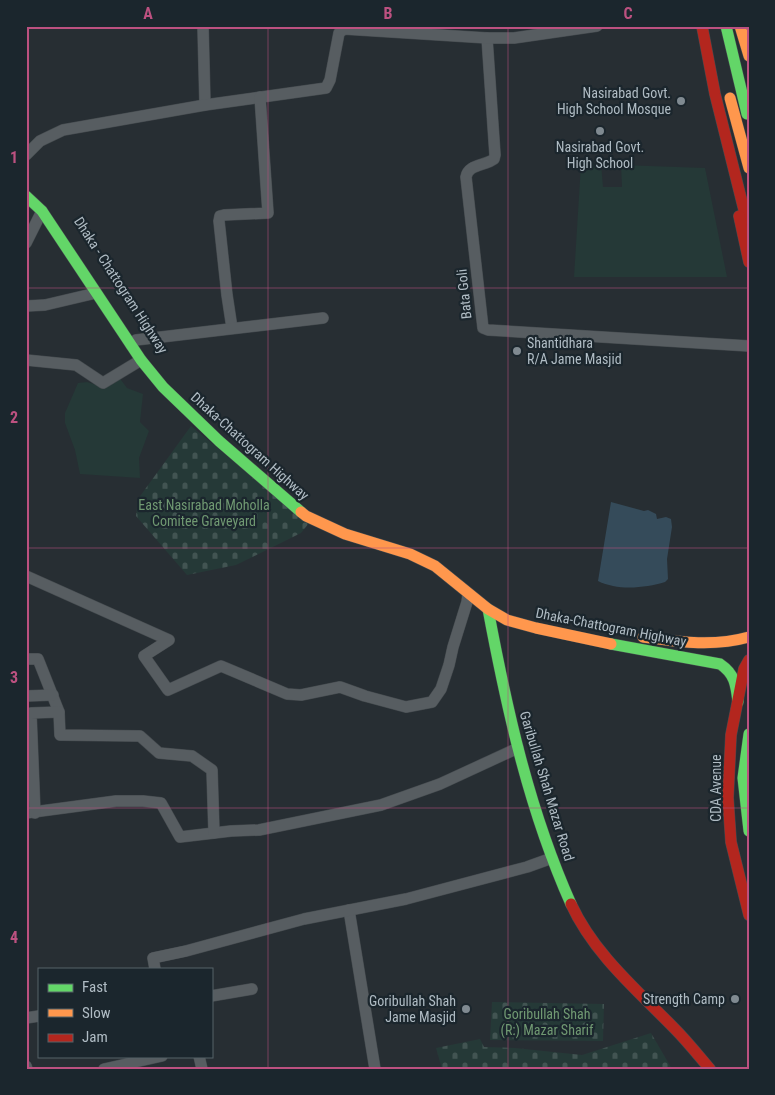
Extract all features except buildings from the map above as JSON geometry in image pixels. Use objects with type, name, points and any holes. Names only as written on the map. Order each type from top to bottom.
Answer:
[{"type":"main road","points":[[696,26],[704,74],[749,262]]},
{"type":"main road","points":[[702,26],[715,94],[749,230]]},
{"type":"main road","points":[[713,26],[722,69]]},
{"type":"main road","points":[[726,26],[749,120]]},
{"type":"main road","points":[[735,26],[749,74]]},
{"type":"main road","points":[[740,26],[749,56]]},
{"type":"main road","points":[[727,87],[749,168]]},
{"type":"main road","name":"Dhaka - Chattogram Highway","points":[[26,184],[56,213],[104,287],[133,342],[189,402],[262,468],[299,497],[307,501]]},
{"type":"main road","name":"Dhaka-Chattogram Highway","points":[[26,196],[42,211],[96,293],[133,342],[141,360],[163,387],[280,495],[306,516],[345,534],[410,554],[435,566],[468,594],[507,620],[625,647],[720,664],[730,670],[735,678],[738,702]]},
{"type":"main road","points":[[354,524],[382,535],[416,544]]},
{"type":"main road","points":[[462,573],[480,591],[506,606]]},
{"type":"main road","name":"Garibullah Shah Mazar Road","points":[[488,609],[503,693],[518,748],[552,858],[574,909],[595,943],[634,989],[677,1031],[710,1069]]},
{"type":"main road","points":[[634,636],[708,645],[733,642],[749,637]]},
{"type":"main road","name":"CDA Avenue","points":[[749,660],[744,669],[731,735],[728,798],[731,842],[749,915]]},
{"type":"main road","points":[[749,734],[743,778],[749,831]]},
{"type":"street","points":[[203,26],[205,105]]},
{"type":"street","points":[[26,155],[40,141],[63,130],[328,86],[339,33],[344,29],[514,38],[560,29],[597,26]]},
{"type":"street","name":"Bata Goli","points":[[487,38],[494,159],[470,168],[466,177],[483,328],[488,330],[749,346]]},
{"type":"street","points":[[232,328],[219,221],[220,216],[224,215],[268,213],[260,97]]},
{"type":"street","points":[[26,244],[42,211]]},
{"type":"street","points":[[26,306],[45,306],[96,293]]},
{"type":"street","points":[[133,342],[322,318]]},
{"type":"street","points":[[26,360],[76,365],[103,383],[141,360]]},
{"type":"street","points":[[26,576],[168,640],[144,656],[168,690],[221,666],[287,694],[301,695],[340,687],[406,707],[432,702],[442,688],[468,594]]},
{"type":"street","points":[[26,659],[38,659],[59,712],[60,735],[140,736],[160,753],[192,756],[212,770],[214,833]]},
{"type":"street","points":[[26,696],[53,695]]},
{"type":"street","points":[[59,712],[30,713],[31,813],[116,801],[161,803],[180,837],[259,830],[381,805],[440,784],[518,748]]},
{"type":"street","points":[[156,968],[153,958],[304,919],[406,899],[527,867],[552,858]]},
{"type":"street","points":[[349,910],[375,1069]]},
{"type":"street","points":[[212,996],[252,989]]},
{"type":"street","points":[[104,1069],[153,1058]]},
{"type":"green space","points":[[581,164],[601,164],[603,187],[622,187],[621,165],[705,168],[727,277],[574,277]]},
{"type":"green space","points":[[118,376],[127,388],[143,394],[140,422],[149,431],[139,458],[140,478],[80,474],[75,450],[65,423],[65,413],[78,383],[87,382],[100,386]]},
{"type":"green space","name":"East Nasirabad Moholla Comitee Graveyard","points":[[191,426],[309,523],[301,533],[236,565],[187,575],[136,516],[138,499]]},
{"type":"green space","name":"Goribullah Shah (R:) Mazar Sharif","points":[[492,1002],[604,1004],[603,1041],[490,1040]]},
{"type":"green space","points":[[651,1033],[672,1069],[442,1069],[436,1048],[480,1039],[484,1047],[515,1048],[582,1055]]},
{"type":"water","points":[[611,502],[644,511],[648,510],[656,514],[657,519],[666,517],[671,519],[672,527],[667,559],[668,579],[665,582],[632,588],[614,586],[598,581]]},
{"type":"traffic: fast","points":[[726,26],[747,114]]},
{"type":"traffic: fast","points":[[26,196],[42,211],[141,360],[163,387],[219,441],[301,512]]},
{"type":"traffic: fast","points":[[488,609],[503,684],[531,796],[556,868],[571,904]]},
{"type":"traffic: fast","points":[[611,644],[720,664],[729,672],[734,680],[738,702]]},
{"type":"traffic: fast","points":[[749,734],[743,778],[749,831]]},
{"type":"traffic: slow","points":[[740,26],[749,56]]},
{"type":"traffic: slow","points":[[730,98],[749,168]]},
{"type":"traffic: slow","points":[[301,512],[345,534],[410,554],[435,566],[488,609],[507,620],[611,644]]},
{"type":"traffic: slow","points":[[643,637],[709,643],[749,637]]},
{"type":"traffic: jam","points":[[702,26],[715,94],[749,230]]},
{"type":"traffic: jam","points":[[739,216],[749,262]]},
{"type":"traffic: jam","points":[[749,660],[744,669],[731,735],[728,798],[731,842],[749,915]]},
{"type":"traffic: jam","points":[[571,904],[604,955],[679,1033],[710,1069]]},
{"type":"place","name":"Nasirabad Govt. High School Mosque","points":[[681,101]]},
{"type":"place","name":"Nasirabad Govt. High School","points":[[600,131]]},
{"type":"place","name":"Shantidhara R/A Jame Masjid","points":[[517,351]]},
{"type":"place","name":"Strength Camp","points":[[735,999]]},
{"type":"place","name":"Goribullah Shah Jame Masjid","points":[[466,1009]]}]
